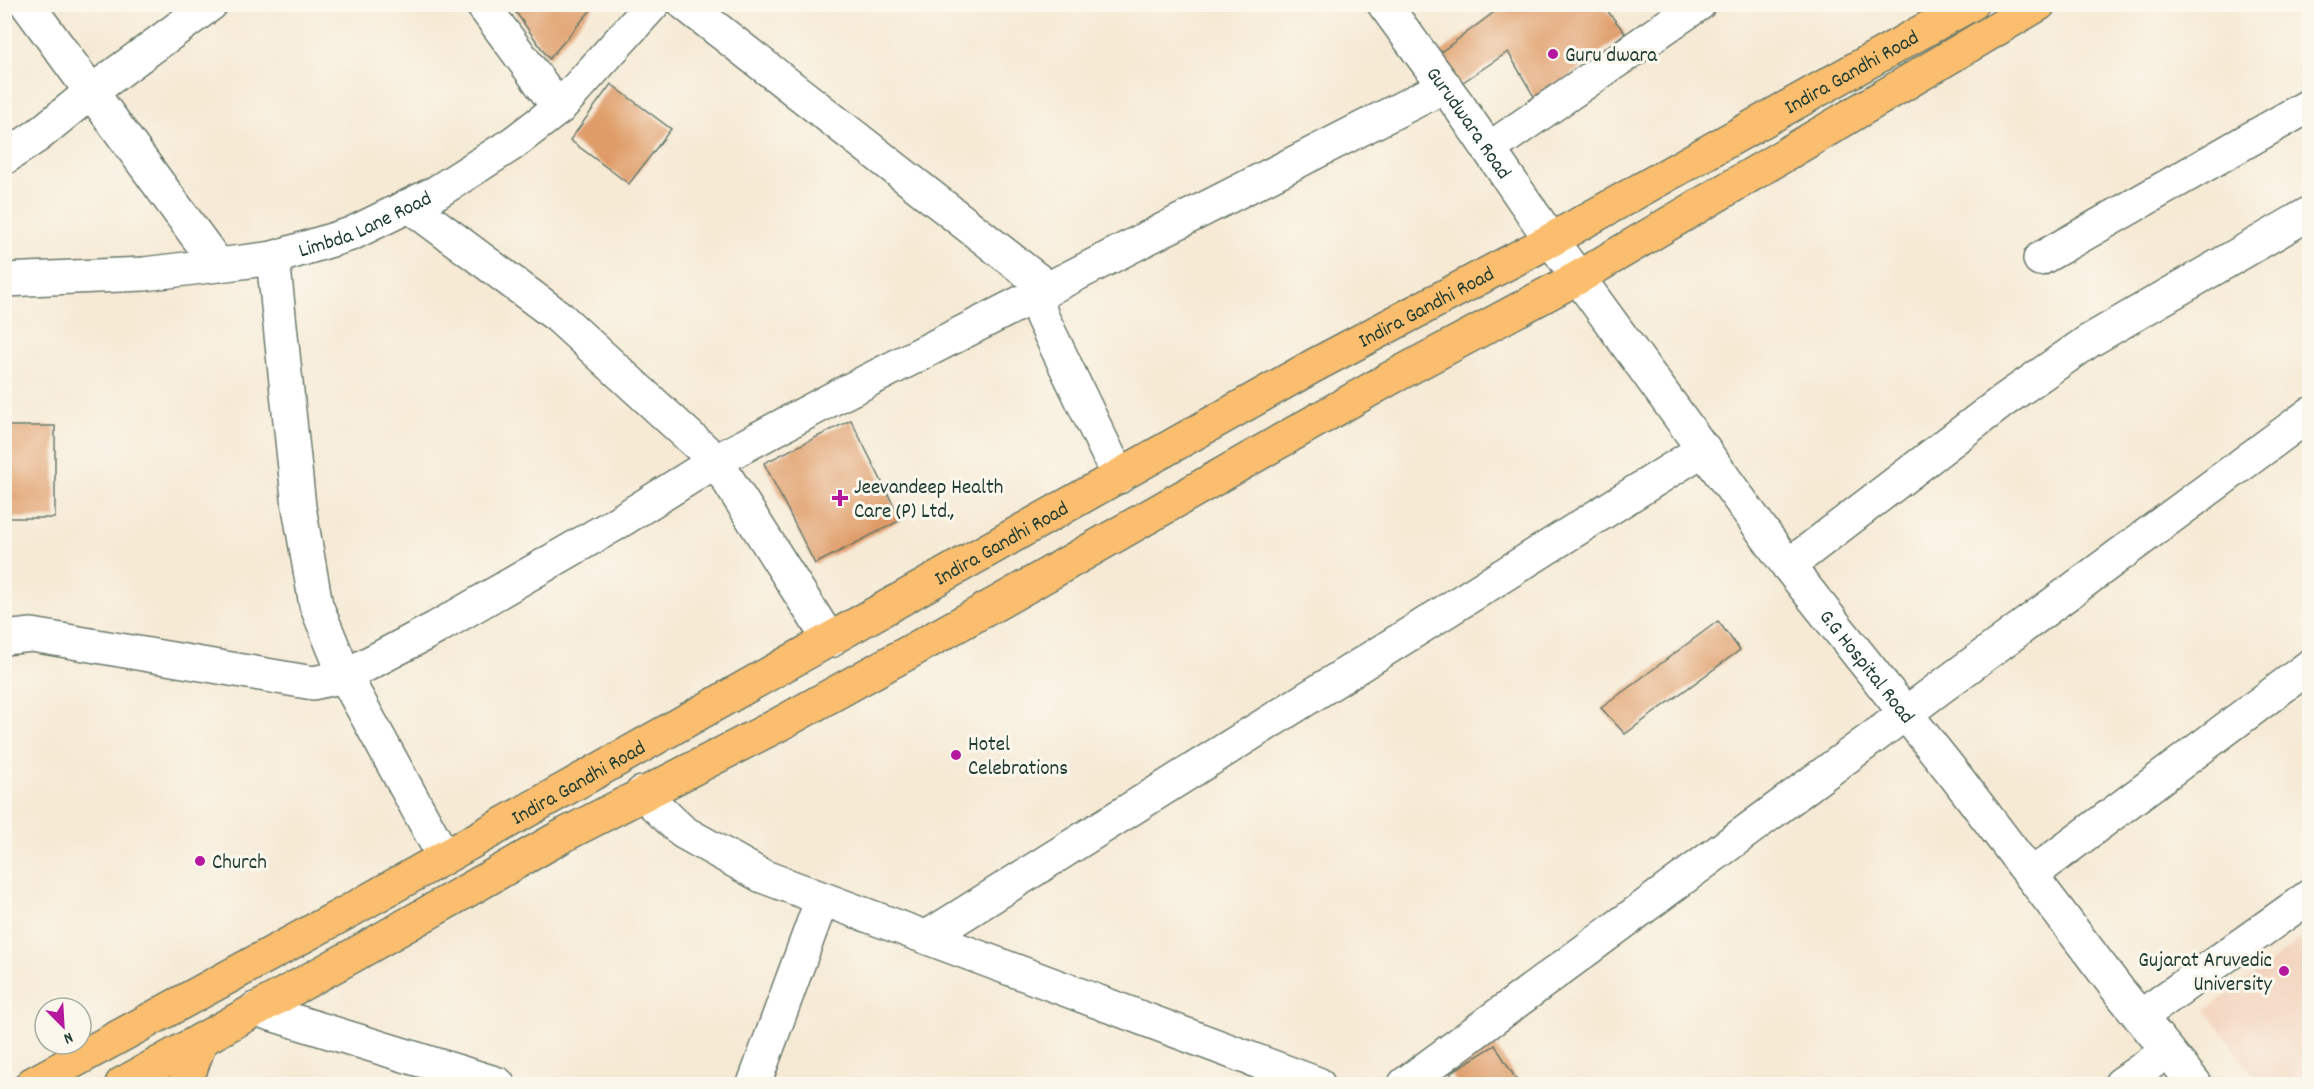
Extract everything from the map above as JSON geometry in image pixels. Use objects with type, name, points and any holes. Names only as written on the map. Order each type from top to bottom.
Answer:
[{"type":"main road","name":"Indira Gandhi Road","points":[[32,1084],[342,915],[1315,365],[1551,240],[1971,4]]},
{"type":"main road","name":"Indira Gandhi Road","points":[[122,1084],[642,793],[776,726],[1001,601],[1389,379],[1579,277],[2039,4]]},
{"type":"main road","points":[[185,1084],[201,1040]]},
{"type":"street","points":[[27,4],[218,265]]},
{"type":"street","points":[[4,158],[37,136],[91,92],[211,4]]},
{"type":"street","points":[[482,4],[559,108]]},
{"type":"street","name":"Limbda Lane Road","points":[[4,279],[144,274],[273,258],[351,234],[437,192],[512,144],[559,108],[653,4]]},
{"type":"street","points":[[686,4],[1042,292]]},
{"type":"street","name":"Gurudwara Road","points":[[1384,4],[1490,150],[1551,240]]},
{"type":"street","points":[[1490,150],[1699,4]]},
{"type":"street","points":[[4,638],[32,635],[313,683],[345,676],[436,628],[612,526],[716,462],[1444,86]]},
{"type":"street","points":[[2040,259],[2310,105]]},
{"type":"street","points":[[410,206],[559,316],[716,462],[830,641]]},
{"type":"street","points":[[1788,566],[2003,401],[2089,341],[2310,213]]},
{"type":"street","name":"G.G Hospital Road","points":[[1551,240],[1788,566],[1906,714],[2140,1017],[2195,1084]]},
{"type":"street","points":[[273,258],[299,507],[316,605],[345,676],[444,857]]},
{"type":"street","points":[[1042,292],[1042,317],[1119,477]]},
{"type":"street","points":[[1405,1084],[2310,414]]},
{"type":"street","points":[[927,938],[1704,449]]},
{"type":"street","points":[[2031,875],[2310,666]]},
{"type":"street","points":[[642,793],[683,832],[762,876],[1318,1084]]},
{"type":"street","points":[[2140,1017],[2310,896]]},
{"type":"street","points":[[754,1084],[822,899]]},
{"type":"street","points":[[255,1010],[498,1084]]},
{"type":"street","points":[[2121,1084],[2168,1051]]},
{"type":"shaded area","name":"Gujarat Aruvedic University","points":[[2309,933],[2309,1084],[2260,1084],[2206,1010]]},
{"type":"building","points":[[510,4],[596,4],[549,59]]},
{"type":"building","name":"Guru dwara","points":[[1505,4],[1602,4],[1625,33],[1537,102],[1508,52],[1457,86],[1437,55]]},
{"type":"building","points":[[611,84],[671,129],[629,184],[570,140]]},
{"type":"building","points":[[851,420],[901,520],[815,564],[764,463]]},
{"type":"building","points":[[4,426],[55,426],[55,518],[4,518]]},
{"type":"building","points":[[1718,621],[1740,650],[1625,734],[1601,708]]},
{"type":"building","points":[[1495,1045],[1519,1084],[1457,1084],[1450,1073]]},
{"type":"place","name":"Guru dwara","points":[[1553,54]]},
{"type":"place","name":"Jeevandeep Health Care (P) Ltd.,","points":[[840,498]]},
{"type":"place","name":"Hotel Celebrations","points":[[956,755]]},
{"type":"place","name":"Church","points":[[200,861]]},
{"type":"place","name":"Gujarat Aruvedic University","points":[[2284,971]]}]
